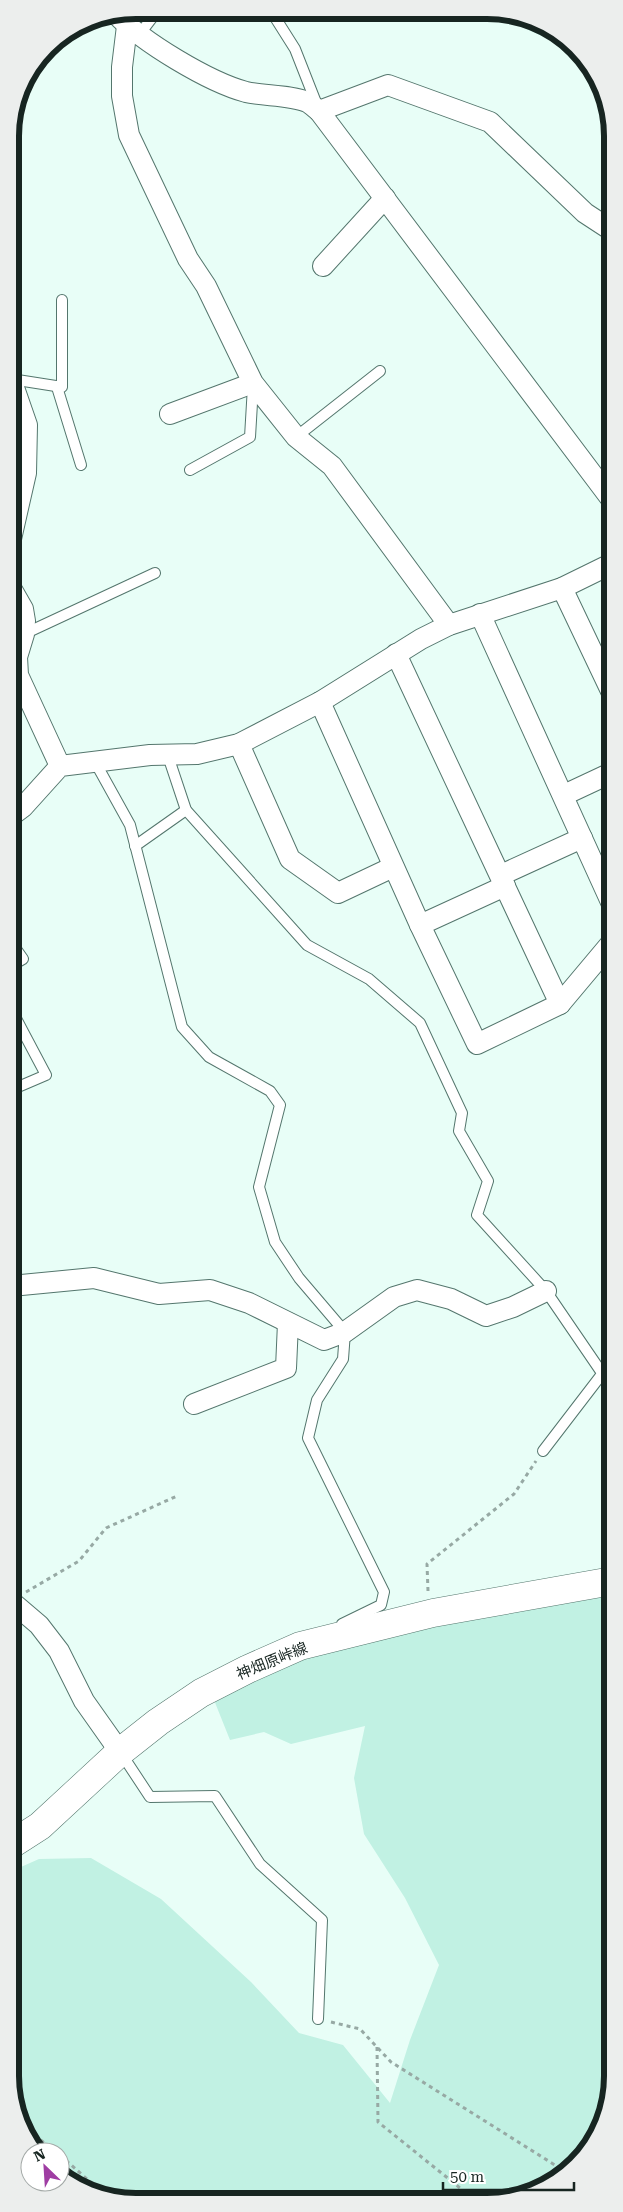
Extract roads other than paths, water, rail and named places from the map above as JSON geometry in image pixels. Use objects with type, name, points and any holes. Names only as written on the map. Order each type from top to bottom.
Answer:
[{"type":"street","points":[[449,624],[332,466],[296,436],[253,382],[206,286],[188,260],[129,134],[122,96],[122,67],[128,25],[167,54],[226,85],[247,92],[306,102],[319,111],[604,490]]},
{"type":"street","points":[[319,111],[388,85],[490,122],[585,213],[604,225]]},
{"type":"street","points":[[322,266],[385,198]]},
{"type":"street","points":[[170,414],[253,382]]},
{"type":"street","points":[[19,427],[26,473],[19,504]]},
{"type":"street","points":[[19,810],[60,766],[94,760],[197,754],[239,744],[320,702],[396,654],[449,624],[562,588],[604,567]]},
{"type":"street","points":[[562,588],[604,676]]},
{"type":"street","points":[[19,602],[23,609],[24,634],[19,650]]},
{"type":"street","points":[[480,614],[604,885]]},
{"type":"street","points":[[396,654],[560,1004]]},
{"type":"street","points":[[19,677],[60,766]]},
{"type":"street","points":[[320,702],[420,926],[477,1044],[560,1004],[604,952]]},
{"type":"street","points":[[239,744],[290,859],[338,893],[393,867]]},
{"type":"street","points":[[564,796],[604,776]]},
{"type":"street","points":[[420,926],[582,838]]},
{"type":"street","points":[[19,1287],[94,1278],[159,1294],[210,1290],[249,1303],[324,1340],[345,1332],[394,1297],[417,1290],[451,1299],[486,1316],[513,1307],[546,1291]]},
{"type":"street","points":[[194,1404],[286,1368],[288,1323]]},
{"type":"street","name":"神畑原峠線","points":[[19,1840],[40,1826],[120,1752],[158,1722],[201,1693],[248,1669],[300,1646],[428,1614],[604,1581]]},
{"type":"street","points":[[19,1602],[60,1651],[84,1701],[120,1752]]},
{"type":"lane","points":[[128,25],[140,19]]},
{"type":"lane","points":[[276,19],[295,49],[319,111]]},
{"type":"lane","points":[[19,380],[62,387],[62,300]]},
{"type":"lane","points":[[296,436],[380,371]]},
{"type":"lane","points":[[190,470],[250,437],[253,382]]},
{"type":"lane","points":[[57,387],[81,465]]},
{"type":"lane","points":[[24,634],[155,573]]},
{"type":"lane","points":[[168,756],[186,810],[306,945],[369,979],[420,1023],[462,1113],[459,1131],[488,1180],[477,1215],[546,1291],[602,1373]]},
{"type":"lane","points":[[94,760],[130,826],[182,1027],[209,1057],[270,1091],[280,1105],[259,1187],[264,1206],[275,1242],[299,1278],[345,1332],[343,1359],[318,1400],[308,1438],[384,1592],[381,1605],[342,1624],[344,1636]]},
{"type":"lane","points":[[135,846],[186,810]]},
{"type":"lane","points":[[19,1023],[46,1075],[19,1087]]},
{"type":"lane","points":[[542,1452],[604,1371]]},
{"type":"lane","points":[[120,1752],[150,1797],[215,1796],[260,1864],[322,1920],[318,2019]]}]
